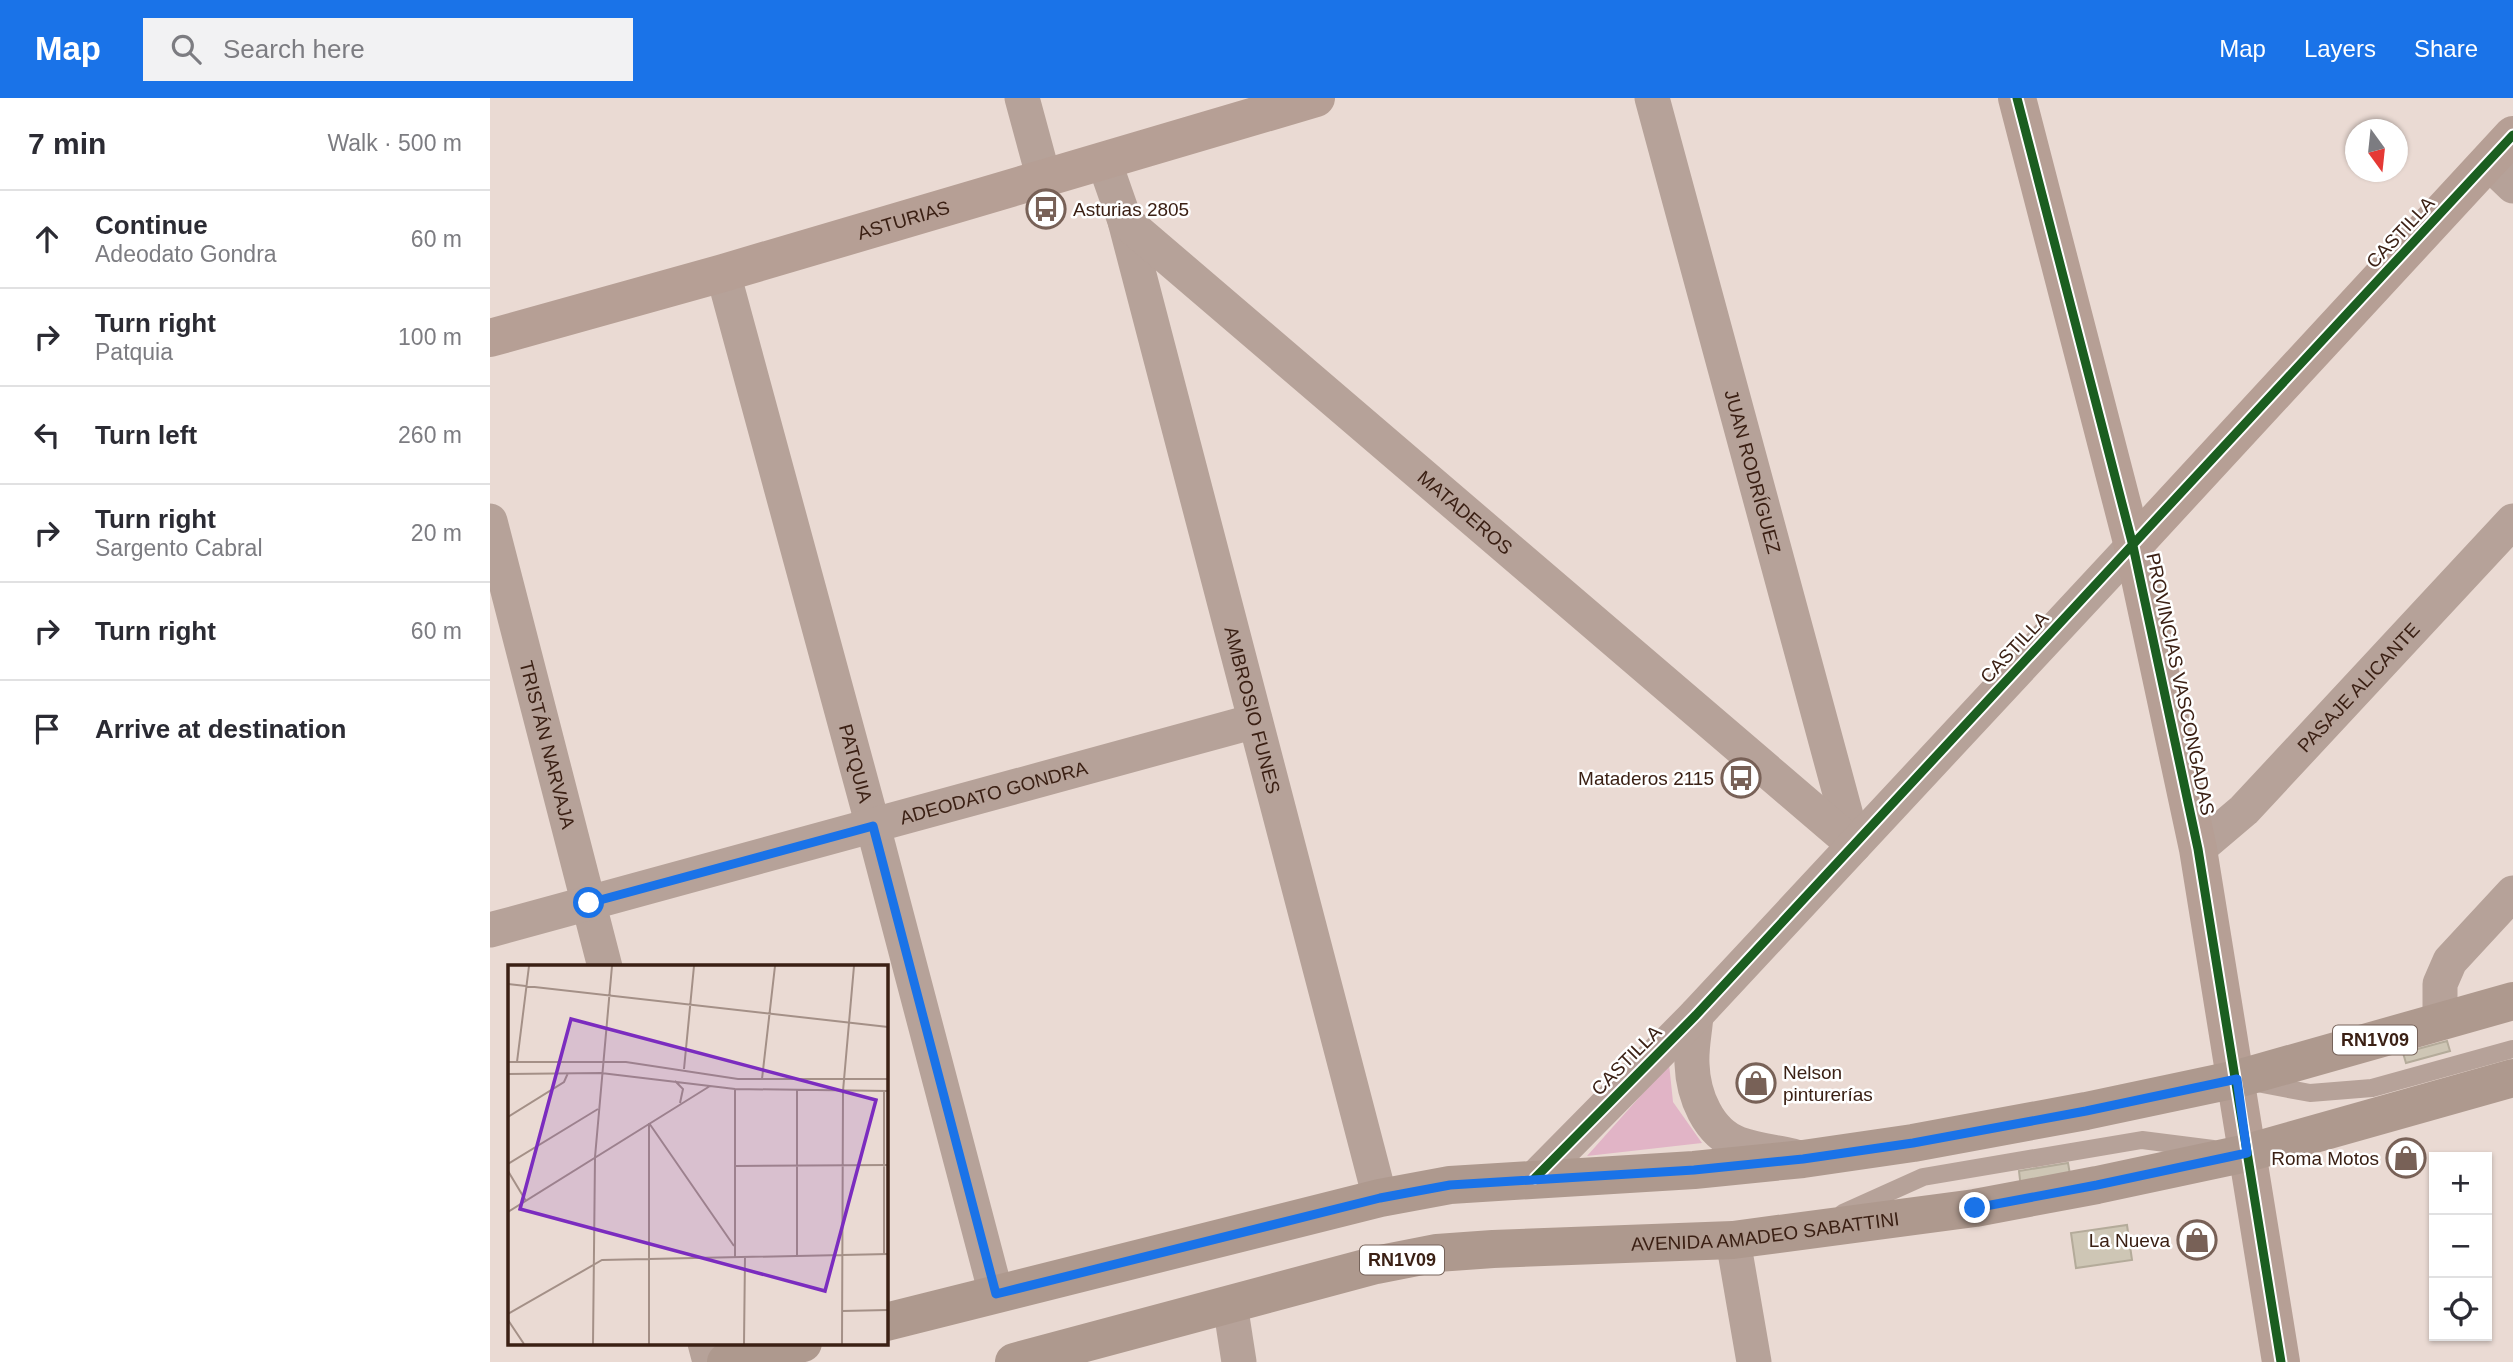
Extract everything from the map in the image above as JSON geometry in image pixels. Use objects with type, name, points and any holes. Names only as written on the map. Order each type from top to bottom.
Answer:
[{"type":"main road","name":"RN1V09","points":[[887,1322],[1380,1198],[1450,1185],[1694,1170],[1803,1159],[1913,1143],[2086,1111],[2237,1079],[2513,1001]]},
{"type":"main road","name":"AVENIDA AMADEO SABATTINI","points":[[1014,1362],[1376,1265],[1437,1253],[1733,1240],[1975,1208],[2247,1153],[2513,1078]]},
{"type":"main road","points":[[726,1362],[799,1344]]},
{"type":"street","points":[[1022,98],[1044,179]]},
{"type":"street","name":"ASTURIAS","points":[[490,338],[723,274],[1316,98]]},
{"type":"street","name":"JUAN RODRÍGUEZ","points":[[1652,98],[1854,845]]},
{"type":"street","name":"PROVINCIAS VASCONGADAS","points":[[2017,98],[2133,546],[2198,849],[2281,1362]]},
{"type":"street","points":[[1104,161],[1125,221]]},
{"type":"street","name":"CASTILLA","points":[[1535,1178],[1696,1015],[2133,546],[2505,161]]},
{"type":"street","name":"MATADEROS","points":[[1125,221],[1854,845]]},
{"type":"street","name":"AMBROSIO FUNES","points":[[1125,221],[1380,1198]]},
{"type":"street","name":"PATQUIA","points":[[723,274],[873,826],[996,1294]]},
{"type":"street","name":"PASAJE ALICANTE","points":[[2198,849],[2244,810],[2513,521]]},
{"type":"street","name":"TRISTÁN NARVAJA","points":[[490,522],[604,965]]},
{"type":"street","name":"ADEODATO GONDRA","points":[[490,930],[1255,721]]},
{"type":"street","points":[[2440,1021],[2440,984],[2450,961],[2513,893]]},
{"type":"street","name":"CASTILLA","points":[[1696,1015],[1692,1062],[1694,1081],[1704,1114],[1724,1136],[1738,1144],[1803,1159]]},
{"type":"street","points":[[1733,1240],[1754,1362]]},
{"type":"street","points":[[1230,1304],[1239,1362]]},
{"type":"street","points":[[705,1344],[710,1362]]},
{"type":"lane","points":[[2237,1079],[2310,1093],[2372,1088],[2513,1049]]},
{"type":"shaded area","points":[[1669,1064],[1673,1102],[1702,1143],[1587,1156]]},
{"type":"building","points":[[2447,1041],[2450,1051],[2406,1063],[2403,1053]]},
{"type":"building","points":[[2068,1163],[2071,1180],[2021,1188],[2019,1171]]},
{"type":"building","points":[[2127,1225],[2132,1260],[2076,1268],[2071,1233]]},
{"type":"cycle path","points":[[2017,98],[2133,546],[2198,849],[2281,1362]]},
{"type":"cycle path","points":[[1535,1178],[1696,1015],[2513,135]]},
{"type":"place","name":"Asturias 2805","points":[[1046,209]]},
{"type":"place","name":"Mataderos 2115","points":[[1741,778]]},
{"type":"place","name":"Nelson pinturerías","points":[[1756,1083]]},
{"type":"place","name":"Roma Motos","points":[[2406,1158]]},
{"type":"place","name":"La Nueva","points":[[2197,1240]]},
{"type":"route","points":[[589,903],[873,826],[996,1294],[1380,1198],[1450,1185],[1694,1170],[1803,1159],[1913,1143],[2086,1111],[2237,1079],[2247,1153],[1975,1208]]}]
